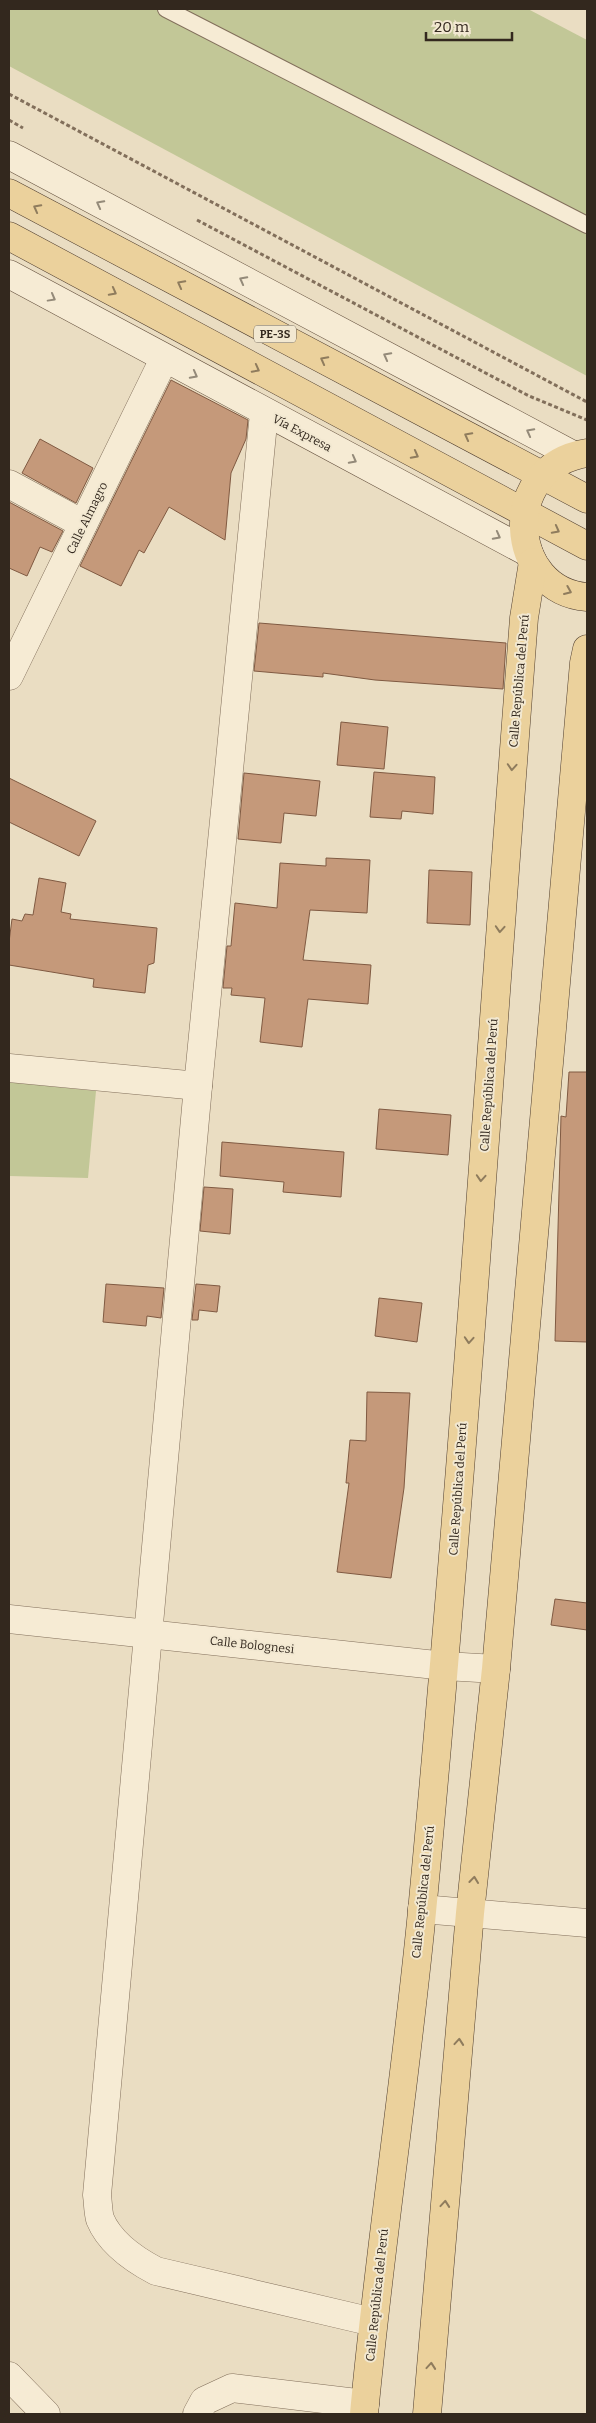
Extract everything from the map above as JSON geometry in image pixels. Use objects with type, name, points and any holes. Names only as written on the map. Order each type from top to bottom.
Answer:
[{"type":"main road","name":"PE-3S","points":[[9,192],[587,499]]},
{"type":"main road","points":[[9,236],[587,546]]},
{"type":"main road","points":[[531,558],[524,534],[524,513],[530,493],[542,475],[556,463],[580,454]]},
{"type":"main road","name":"Vía Expresa","points":[[531,558],[546,578],[562,590],[587,597]]},
{"type":"main road","name":"Calle República del Perú","points":[[365,2409],[373,2322],[422,1909],[445,1666],[524,618],[531,558]]},
{"type":"main road","points":[[427,2414],[470,1913],[496,1669],[584,663],[587,649]]},
{"type":"street","name":"PE-3S","points":[[9,155],[580,454]]},
{"type":"street","name":"Vía Expresa","points":[[9,274],[531,558]]},
{"type":"street","name":"Calle Almagro","points":[[9,676],[164,359]]},
{"type":"street","points":[[264,413],[198,1086],[97,2195],[100,2219],[115,2241],[135,2260],[156,2272],[373,2322]]},
{"type":"street","points":[[9,484],[83,524]]},
{"type":"street","points":[[9,1068],[198,1086]]},
{"type":"street","name":"Calle Bolognesi","points":[[9,1619],[445,1666],[496,1669]]},
{"type":"street","points":[[422,1909],[587,1923]]},
{"type":"street","points":[[9,2376],[46,2414]]},
{"type":"street","points":[[197,2414],[204,2401],[232,2388],[365,2409]]},
{"type":"lane","points":[[166,9],[587,225]]},
{"type":"path","points":[[9,94],[587,402]]},
{"type":"path","points":[[9,120],[26,130]]},
{"type":"path","points":[[194,218],[529,396],[587,420]]},
{"type":"green space","points":[[9,9],[528,9],[587,40],[587,376],[9,66]]},
{"type":"green space","points":[[9,1082],[96,1091],[88,1178],[9,1176]]},
{"type":"building","points":[[171,380],[248,420],[246,439],[231,473],[225,540],[169,507],[144,553],[139,550],[121,586],[80,566]]},
{"type":"building","points":[[40,439],[93,468],[76,503],[22,473]]},
{"type":"building","points":[[9,502],[63,531],[52,552],[40,547],[27,576],[9,568]]},
{"type":"building","points":[[259,623],[506,643],[503,689],[375,680],[323,673],[323,677],[254,671]]},
{"type":"building","points":[[341,722],[388,727],[384,769],[337,765]]},
{"type":"building","points":[[374,772],[435,777],[433,814],[402,811],[401,819],[370,817]]},
{"type":"building","points":[[244,773],[320,781],[316,816],[284,813],[281,843],[238,839]]},
{"type":"building","points":[[9,778],[96,821],[79,856],[9,822]]},
{"type":"building","points":[[326,858],[370,860],[367,913],[310,910],[303,960],[371,965],[368,1004],[308,999],[302,1047],[260,1042],[265,998],[231,995],[232,988],[223,988],[227,946],[231,946],[235,903],[277,908],[280,863],[326,866]]},
{"type":"building","points":[[429,870],[472,872],[470,925],[427,923]]},
{"type":"building","points":[[39,878],[66,883],[61,912],[71,914],[70,919],[157,928],[154,963],[148,965],[145,993],[93,987],[94,979],[9,965],[12,919],[22,921],[25,914],[33,915]]},
{"type":"building","points":[[569,1072],[587,1072],[587,1342],[555,1341],[561,1116],[566,1117]]},
{"type":"building","points":[[379,1109],[451,1115],[448,1155],[376,1149]]},
{"type":"building","points":[[222,1142],[344,1152],[341,1197],[283,1192],[284,1182],[220,1176]]},
{"type":"building","points":[[204,1187],[233,1189],[230,1234],[200,1231]]},
{"type":"building","points":[[106,1284],[164,1288],[161,1318],[147,1316],[146,1326],[103,1322]]},
{"type":"building","points":[[196,1284],[220,1286],[217,1312],[199,1310],[198,1320],[192,1320]]},
{"type":"building","points":[[379,1298],[422,1303],[417,1342],[375,1336]]},
{"type":"building","points":[[367,1392],[410,1393],[404,1488],[391,1578],[337,1572],[349,1483],[346,1483],[350,1440],[366,1441]]},
{"type":"building","points":[[555,1599],[587,1603],[587,1630],[551,1625]]}]
